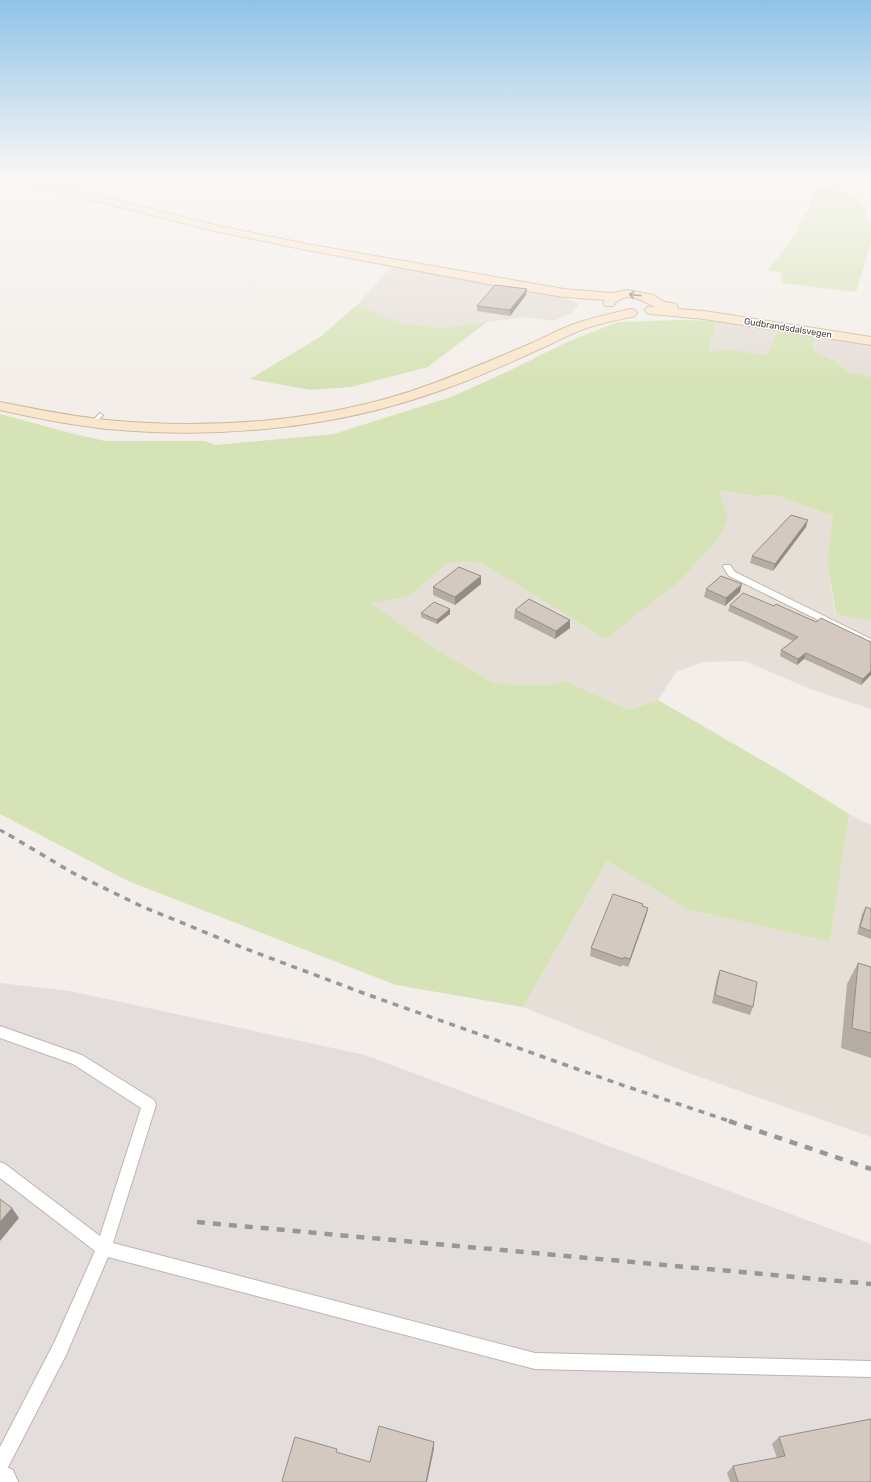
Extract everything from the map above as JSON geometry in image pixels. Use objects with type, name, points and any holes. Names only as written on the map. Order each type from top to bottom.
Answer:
[{"type":"main road","points":[[298,245],[406,266],[611,302],[618,310],[630,313]]},
{"type":"main road","points":[[0,406],[56,418],[96,419],[159,428],[229,426],[294,420],[355,410],[404,398],[451,382],[587,324],[630,313],[642,312],[653,307],[647,298],[634,295],[611,302],[587,324]]},
{"type":"main road","name":"Gudbrandsdalsvegen","points":[[653,307],[871,340]]},
{"type":"lane","points":[[727,567],[732,574],[871,643]]},
{"type":"lane","points":[[0,1032],[77,1059],[149,1105],[104,1248],[60,1349],[0,1465]]},
{"type":"lane","points":[[0,1169],[104,1248],[535,1361],[871,1369]]},
{"type":"shaded area","points":[[391,267],[564,298],[577,302],[578,306],[570,314],[553,321],[526,317],[442,328],[399,323],[358,304]]},
{"type":"shaded area","points":[[716,321],[871,344],[871,377],[849,372],[833,360],[814,351],[815,342],[777,332],[767,355],[728,349],[707,352]]},
{"type":"shaded area","points":[[719,490],[755,496],[775,495],[833,516],[827,560],[835,615],[871,620],[871,709],[810,689],[745,661],[703,662],[676,672],[658,700],[629,710],[565,681],[547,685],[515,685],[492,682],[436,649],[372,604],[409,596],[448,563],[480,562],[605,639],[728,518]]},
{"type":"shaded area","points":[[849,814],[871,825],[871,1137],[680,1070],[523,1007],[607,861],[687,909],[830,942]]},
{"type":"shaded area","points":[[0,983],[70,991],[365,1055],[871,1244],[871,1482],[0,1482]]},
{"type":"green space","points":[[870,245],[856,292],[781,283],[781,272],[767,270],[787,246]]},
{"type":"green space","points":[[358,304],[399,323],[442,328],[487,322],[428,367],[351,387],[310,390],[250,379],[320,337]]},
{"type":"green space","points":[[680,320],[716,321],[708,352],[728,349],[767,355],[777,332],[814,338],[814,351],[833,360],[849,372],[871,377],[871,620],[836,615],[827,560],[833,516],[775,495],[755,496],[719,490],[728,518],[720,536],[681,580],[605,639],[480,562],[448,563],[409,596],[372,604],[436,649],[492,682],[515,685],[547,685],[565,681],[629,710],[658,700],[777,769],[849,814],[830,942],[687,909],[607,861],[523,1007],[396,985],[128,881],[0,814],[0,414],[105,441],[204,441],[216,445],[334,434],[451,397],[509,371],[567,342],[618,322]]},
{"type":"building","points":[[495,285],[527,289],[510,310],[477,306]]},
{"type":"building","points":[[791,515],[808,520],[775,564],[752,556]]},
{"type":"building","points":[[459,567],[481,576],[455,597],[433,587]]},
{"type":"building","points":[[721,576],[742,584],[726,598],[706,589]]},
{"type":"building","points":[[743,593],[774,606],[776,604],[816,622],[821,618],[871,642],[871,671],[863,679],[806,653],[798,659],[781,650],[798,637],[730,605]]},
{"type":"building","points":[[529,599],[570,620],[556,631],[515,610]]},
{"type":"building","points":[[434,602],[450,609],[437,620],[421,613]]},
{"type":"building","points":[[613,894],[643,904],[642,906],[648,908],[630,959],[624,957],[623,959],[591,948]]},
{"type":"building","points":[[866,907],[871,909],[871,931],[860,927]]},
{"type":"building","points":[[858,963],[871,967],[871,1033],[852,1028]]},
{"type":"building","points":[[720,970],[757,982],[753,1007],[715,995]]},
{"type":"building","points":[[0,1199],[12,1208],[0,1222]]},
{"type":"building","points":[[871,1419],[871,1482],[738,1482],[733,1466],[785,1456],[779,1437]]},
{"type":"building","points":[[379,1426],[434,1442],[426,1482],[282,1481],[295,1437],[337,1449],[336,1452],[370,1462]]},
{"type":"railway","points":[[0,830],[11,836]]},
{"type":"railway","points":[[9,835],[73,873],[141,906],[241,947],[363,993],[625,1086],[732,1122]]},
{"type":"railway","points":[[729,1121],[871,1169]]},
{"type":"railway","points":[[197,1222],[871,1284]]}]
